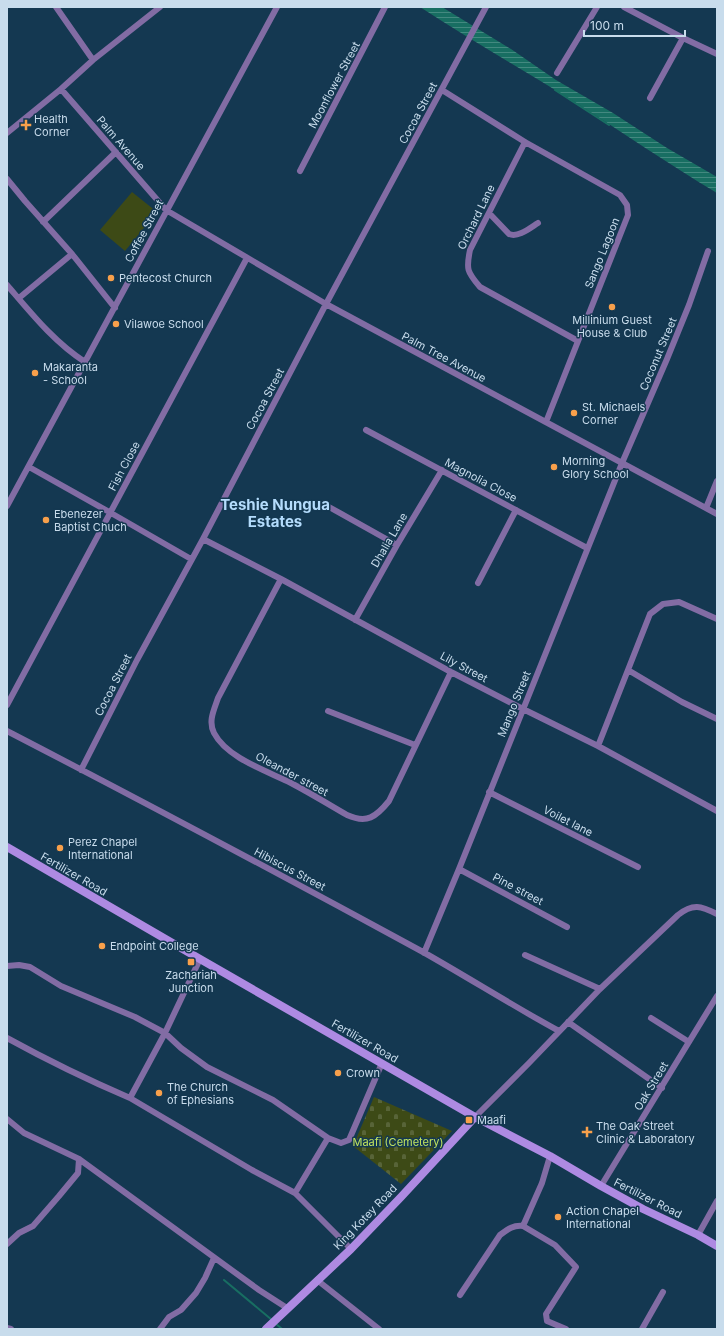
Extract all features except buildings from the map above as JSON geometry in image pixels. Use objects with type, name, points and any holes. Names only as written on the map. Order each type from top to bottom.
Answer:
[{"type":"street","points":[[56,7],[93,60]]},
{"type":"street","points":[[7,133],[61,89],[93,60],[160,7]]},
{"type":"street","name":"Coffee Street","points":[[7,506],[9,499],[29,467],[166,210],[277,7]]},
{"type":"street","name":"Moonflower Street","points":[[300,171],[385,7]]},
{"type":"street","name":"Cocoa Street","points":[[81,770],[137,660],[192,560],[326,304],[486,7]]},
{"type":"street","points":[[557,72],[597,7]]},
{"type":"street","points":[[624,7],[717,54]]},
{"type":"street","points":[[650,98],[683,38]]},
{"type":"street","name":"Palm Avenue","points":[[61,89],[166,210]]},
{"type":"street","name":"Sango Lagoon","points":[[442,90],[525,142],[620,195],[627,205],[628,215],[546,422]]},
{"type":"street","name":"Orchard Lane","points":[[525,142],[470,250],[467,265],[471,276],[480,287],[578,341]]},
{"type":"street","points":[[43,222],[116,152]]},
{"type":"street","points":[[7,179],[72,254],[115,308]]},
{"type":"street","name":"Palm Tree Avenue","points":[[166,210],[326,304],[717,514]]},
{"type":"street","points":[[489,213],[509,234],[513,235],[518,235],[538,223]]},
{"type":"street","name":"Coconut Street","points":[[622,463],[687,312],[708,251]]},
{"type":"street","points":[[18,298],[72,254]]},
{"type":"street","name":"Fish Close","points":[[7,705],[247,258]]},
{"type":"street","points":[[7,286],[64,347],[85,362]]},
{"type":"street","name":"Magnolia Close","points":[[366,430],[587,548]]},
{"type":"street","name":"Mango Street","points":[[424,953],[459,870],[522,709],[622,463]]},
{"type":"street","points":[[29,467],[111,512],[192,560]]},
{"type":"street","name":"Dhalia Lane","points":[[355,620],[397,545],[442,470]]},
{"type":"street","points":[[706,508],[717,481]]},
{"type":"street","points":[[329,507],[397,545]]},
{"type":"street","points":[[478,583],[516,510]]},
{"type":"street","name":"Lily Street","points":[[203,539],[451,672],[598,746],[717,811]]},
{"type":"street","name":"Oleander street","points":[[281,580],[218,698],[211,718],[214,732],[223,746],[242,759],[291,783],[356,819],[369,819],[381,812],[389,801],[451,672]]},
{"type":"street","points":[[598,746],[650,614],[663,604],[679,602],[717,620]]},
{"type":"street","points":[[628,670],[687,704],[717,719]]},
{"type":"street","points":[[328,711],[415,745]]},
{"type":"street","name":"Hibiscus Street","points":[[7,731],[250,859],[424,953],[559,1031]]},
{"type":"street","name":"Voilet lane","points":[[490,792],[638,867]]},
{"type":"street","name":"Fertilizer Road","points":[[7,847],[476,1116],[643,1209],[698,1235],[717,1246]]},
{"type":"street","name":"Pine street","points":[[459,870],[567,927]]},
{"type":"street","points":[[476,1116],[600,989],[687,908],[696,907],[708,909],[717,914]]},
{"type":"street","points":[[525,955],[600,989]]},
{"type":"street","points":[[130,1098],[165,1033],[200,959]]},
{"type":"street","points":[[7,966],[19,965],[30,967],[61,986],[135,1017],[165,1033],[191,1056],[207,1067],[273,1100],[328,1138],[341,1143],[349,1140],[382,1063]]},
{"type":"street","name":"Oak Street","points":[[601,1186],[717,996]]},
{"type":"street","points":[[651,1018],[689,1042]]},
{"type":"street","points":[[568,1022],[662,1088]]},
{"type":"street","points":[[7,1038],[38,1056],[130,1098],[252,1170],[295,1193],[351,1249]]},
{"type":"street","name":"King Kotey Road","points":[[266,1329],[284,1310],[351,1249],[476,1116]]},
{"type":"street","points":[[7,1119],[24,1133],[78,1159],[284,1310]]},
{"type":"street","points":[[295,1193],[328,1138]]},
{"type":"street","points":[[524,1226],[542,1183],[550,1156]]},
{"type":"street","points":[[7,1244],[19,1233],[33,1226],[59,1196],[78,1173],[78,1159]]},
{"type":"street","points":[[698,1235],[717,1201]]},
{"type":"street","points":[[460,1295],[500,1235],[508,1228],[524,1226],[555,1245],[576,1267],[546,1314],[547,1321],[566,1329]]},
{"type":"street","points":[[160,1329],[169,1317],[181,1310],[196,1293],[214,1258]]},
{"type":"street","points":[[317,1280],[378,1329]]},
{"type":"street","points":[[642,1329],[663,1292]]},
{"type":"street","points":[[7,1328],[11,1329]]},
{"type":"green space","points":[[132,192],[157,212],[125,251],[100,230]]},
{"type":"green space","name":"Maafi (Cemetery)","points":[[374,1097],[452,1131],[401,1184],[353,1146]]},
{"type":"shaded area","points":[[420,7],[442,7],[511,49],[556,80],[717,177],[717,193],[573,101]]},
{"type":"waterway","points":[[555,90],[609,125]]},
{"type":"waterway","points":[[224,1280],[272,1320]]},
{"type":"waterway","points":[[275,1323],[282,1329]]},
{"type":"place","name":"Health Corner","points":[[26,125]]},
{"type":"place","name":"Pentecost Church","points":[[111,278]]},
{"type":"place","name":"Millinium Guest House & Club","points":[[612,307]]},
{"type":"place","name":"Vilawoe School","points":[[116,324]]},
{"type":"place","name":"Makaranta - School","points":[[35,373]]},
{"type":"place","name":"St. Michaels Corner","points":[[574,413]]},
{"type":"place","name":"Morning Glory School","points":[[554,467]]},
{"type":"place","name":"Ebenezer Baptist Chuch","points":[[46,520]]},
{"type":"place","name":"Perez Chapel International","points":[[60,848]]},
{"type":"place","name":"Endpoint College","points":[[102,946]]},
{"type":"place","name":"Zachariah Junction","points":[[191,962]]},
{"type":"place","name":"Crown","points":[[338,1073]]},
{"type":"place","name":"The Church of Ephesians","points":[[159,1093]]},
{"type":"place","name":"Maafi","points":[[469,1120]]},
{"type":"place","name":"The Oak Street Clinic & Laboratory","points":[[587,1132]]},
{"type":"place","name":"Action Chapel International","points":[[558,1217]]},
{"type":"district","name":"Teshie Nungua Estates","points":[[275,512]]}]
